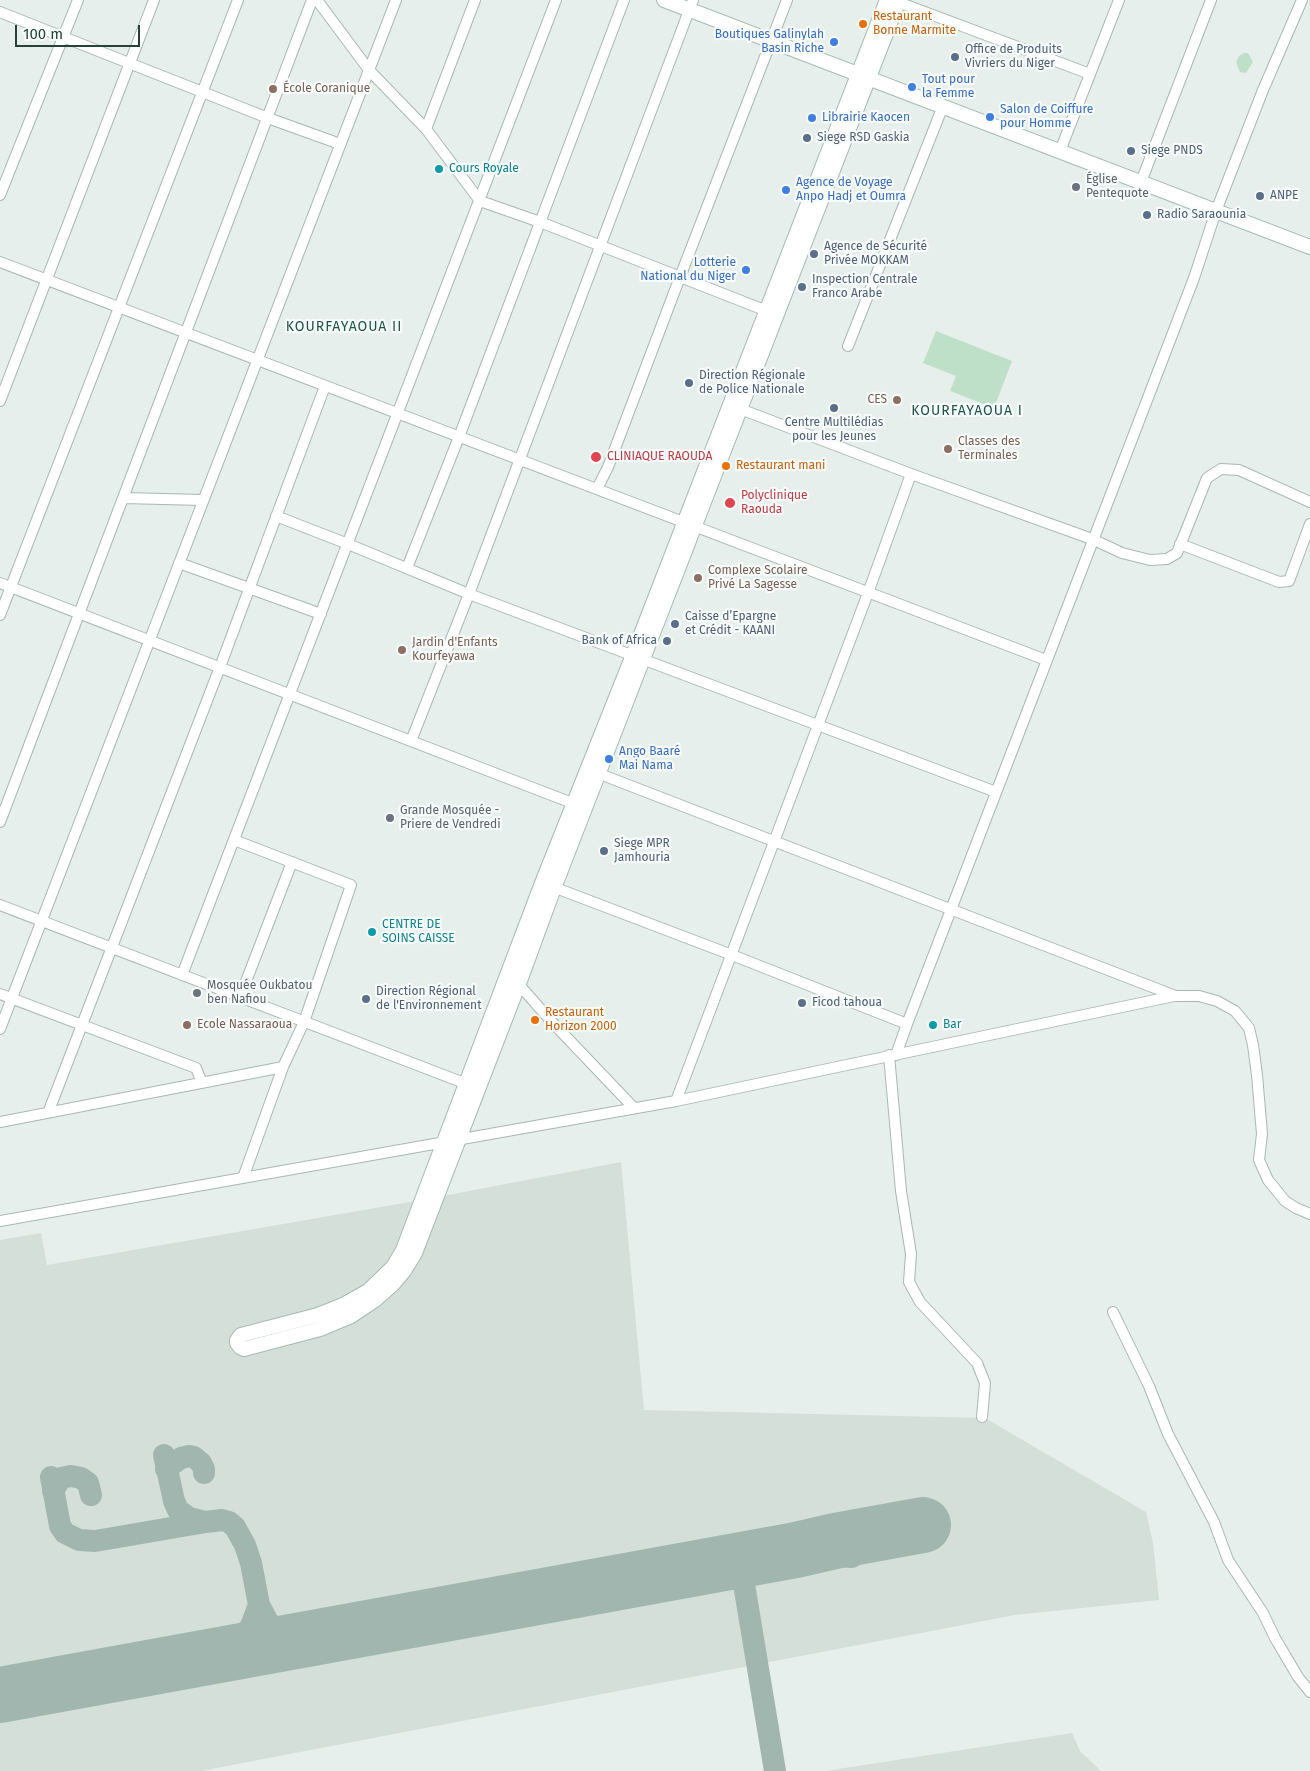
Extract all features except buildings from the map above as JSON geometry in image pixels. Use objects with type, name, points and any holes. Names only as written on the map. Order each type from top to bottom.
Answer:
[{"type":"street","points":[[0,195],[78,0]]},
{"type":"street","points":[[0,401],[154,0]]},
{"type":"street","points":[[0,615],[238,0]]},
{"type":"street","points":[[0,822],[312,0]]},
{"type":"street","points":[[317,0],[369,70],[426,129],[480,201],[600,245],[772,313]]},
{"type":"street","points":[[0,1029],[396,0]]},
{"type":"street","points":[[426,129],[476,0]]},
{"type":"street","points":[[182,975],[556,0]]},
{"type":"street","points":[[407,568],[460,437],[624,0]]},
{"type":"street","points":[[664,0],[691,5],[772,41],[1310,247]]},
{"type":"street","points":[[597,490],[608,467],[788,0]]},
{"type":"street","points":[[1060,151],[1119,0]]},
{"type":"street","points":[[1140,182],[1211,0]]},
{"type":"street","points":[[982,1416],[985,1383],[977,1363],[920,1302],[909,1282],[911,1254],[901,1191],[893,1055],[907,1024],[1194,278],[1216,211],[1302,0]]},
{"type":"street","points":[[472,1086],[458,1140],[415,1253],[393,1284],[375,1300],[351,1316],[328,1326],[244,1348],[238,1345],[237,1340],[241,1335],[318,1315],[343,1305],[368,1291],[382,1279],[403,1250],[444,1143],[472,1086],[548,886],[895,1],[1090,74]]},
{"type":"street","points":[[411,741],[469,594],[691,5]]},
{"type":"street","points":[[0,12],[268,118],[340,144]]},
{"type":"street","points":[[848,346],[943,106]]},
{"type":"street","points":[[0,262],[1046,660]]},
{"type":"street","points":[[48,1112],[220,667],[325,386]]},
{"type":"street","points":[[736,407],[912,474],[1092,539],[1122,553],[1150,560],[1167,559],[1177,553],[1207,478],[1222,469],[1239,470],[1310,502]]},
{"type":"street","points":[[676,1101],[912,474]]},
{"type":"street","points":[[123,498],[203,500]]},
{"type":"street","points":[[276,516],[469,594],[996,792]]},
{"type":"street","points":[[1180,544],[1280,582],[1289,581],[1310,524]]},
{"type":"street","points":[[179,563],[321,614]]},
{"type":"street","points":[[0,583],[580,806]]},
{"type":"street","points":[[594,771],[1174,996]]},
{"type":"street","points":[[234,840],[351,885],[304,1022],[283,1067],[243,1178]]},
{"type":"street","points":[[240,997],[292,862]]},
{"type":"street","points":[[548,886],[732,955],[907,1024]]},
{"type":"street","points":[[0,905],[472,1086]]},
{"type":"street","points":[[514,979],[633,1107]]},
{"type":"street","points":[[0,994],[196,1068],[202,1083]]},
{"type":"street","points":[[0,1221],[444,1143],[633,1107],[676,1101],[1174,996],[1199,996],[1217,1001],[1235,1011],[1249,1028],[1254,1045],[1262,1134],[1259,1160],[1268,1180],[1285,1201],[1310,1214]]},
{"type":"street","points":[[0,1122],[283,1067]]},
{"type":"street","points":[[1113,1312],[1149,1386],[1168,1434],[1214,1522],[1228,1560],[1264,1613],[1275,1638],[1298,1677],[1310,1692]]},
{"type":"shaded area","points":[[621,1162],[644,1410],[985,1418],[1146,1512],[1153,1543],[1159,1600],[1015,1615],[201,1771],[0,1771],[0,1240],[41,1233],[47,1265],[427,1199]]},
{"type":"shaded area","points":[[1072,1733],[1080,1751],[1101,1771],[825,1771]]},
{"type":"green space","points":[[1248,53],[1253,62],[1246,73],[1240,72],[1236,62],[1239,56]]},
{"type":"green space","points":[[936,331],[1012,361],[994,408],[950,391],[956,376],[923,363]]},
{"type":"taxiway","points":[[164,1455],[174,1501],[178,1510],[189,1518],[205,1522]]},
{"type":"taxiway","points":[[166,1469],[181,1458],[189,1456],[194,1457],[201,1463],[204,1473]]},
{"type":"taxiway","points":[[53,1491],[61,1478],[71,1476],[81,1478],[88,1483],[91,1495]]},
{"type":"taxiway","points":[[51,1477],[60,1526],[65,1533],[79,1540],[95,1541],[206,1522],[222,1520],[229,1522],[235,1527],[245,1545],[251,1563],[259,1605],[268,1622],[286,1635],[318,1636]]},
{"type":"taxiway","points":[[835,1541],[868,1518]]},
{"type":"taxiway","points":[[796,1550],[813,1549],[852,1557]]},
{"type":"taxiway","points":[[740,1560],[775,1771]]},
{"type":"taxiway","points":[[220,1655],[236,1644],[251,1626],[259,1605]]},
{"type":"runway","points":[[0,1695],[796,1550],[923,1525]]},
{"type":"place","name":"Restaurant Bonne Marmite","points":[[863,24]]},
{"type":"place","name":"Boutiques Galinylah Basin Riche","points":[[834,42]]},
{"type":"place","name":"Office de Produits Vivriers du Niger","points":[[955,57]]},
{"type":"place","name":"Tout pour la Femme","points":[[912,87]]},
{"type":"place","name":"École Coranique","points":[[273,89]]},
{"type":"place","name":"Salon de Coiffure pour Homme","points":[[990,117]]},
{"type":"place","name":"Librairie Kaocen","points":[[812,118]]},
{"type":"place","name":"Siege RSD Gaskia","points":[[807,138]]},
{"type":"place","name":"Siege PNDS","points":[[1131,151]]},
{"type":"place","name":"Cours Royale","points":[[439,169]]},
{"type":"place","name":"Église Pentequote","points":[[1076,187]]},
{"type":"place","name":"Agence de Voyage Anpo Hadj et Oumra","points":[[786,190]]},
{"type":"place","name":"ANPE","points":[[1260,196]]},
{"type":"place","name":"Radio Saraounia","points":[[1147,215]]},
{"type":"place","name":"Agence de Sécurité Privée MOKKAM","points":[[814,254]]},
{"type":"place","name":"Lotterie National du Niger","points":[[746,270]]},
{"type":"place","name":"Inspection Centrale Franco Arabe","points":[[802,287]]},
{"type":"place","name":"Direction Régionale de Police Nationale","points":[[689,383]]},
{"type":"place","name":"CES","points":[[897,400]]},
{"type":"place","name":"Centre Multilédias pour les Jeunes","points":[[834,408]]},
{"type":"place","name":"Classes des Terminales","points":[[948,449]]},
{"type":"place","name":"CLINIAQUE RAOUDA","points":[[596,457]]},
{"type":"place","name":"Restaurant mani","points":[[726,466]]},
{"type":"place","name":"Polyclinique Raouda","points":[[730,503]]},
{"type":"place","name":"Complexe Scolaire Privé La Sagesse","points":[[698,578]]},
{"type":"place","name":"Caisse d’Epargne et Crédit - KAANI","points":[[675,624]]},
{"type":"place","name":"Bank of Africa","points":[[667,641]]},
{"type":"place","name":"Jardin d'Enfants Kourfeyawa","points":[[402,650]]},
{"type":"place","name":"Ango Baaré Mai Nama","points":[[609,759]]},
{"type":"place","name":"Grande Mosquée - Priere de Vendredi","points":[[390,818]]},
{"type":"place","name":"Siege MPR Jamhouria","points":[[604,851]]},
{"type":"place","name":"CENTRE DE SOINS CAISSE","points":[[372,932]]},
{"type":"place","name":"Mosquée Oukbatou ben Nafiou","points":[[197,993]]},
{"type":"place","name":"Direction Régional de l'Environnement","points":[[366,999]]},
{"type":"place","name":"Ficod tahoua","points":[[802,1003]]},
{"type":"place","name":"Restaurant Horizon 2000","points":[[535,1020]]},
{"type":"place","name":"Ecole Nassaraoua","points":[[187,1025]]},
{"type":"place","name":"Bar","points":[[933,1025]]},
{"type":"district","name":"KOURFAYAOUA II","points":[[344,327]]},
{"type":"district","name":"KOURFAYAOUA I","points":[[967,411]]}]
